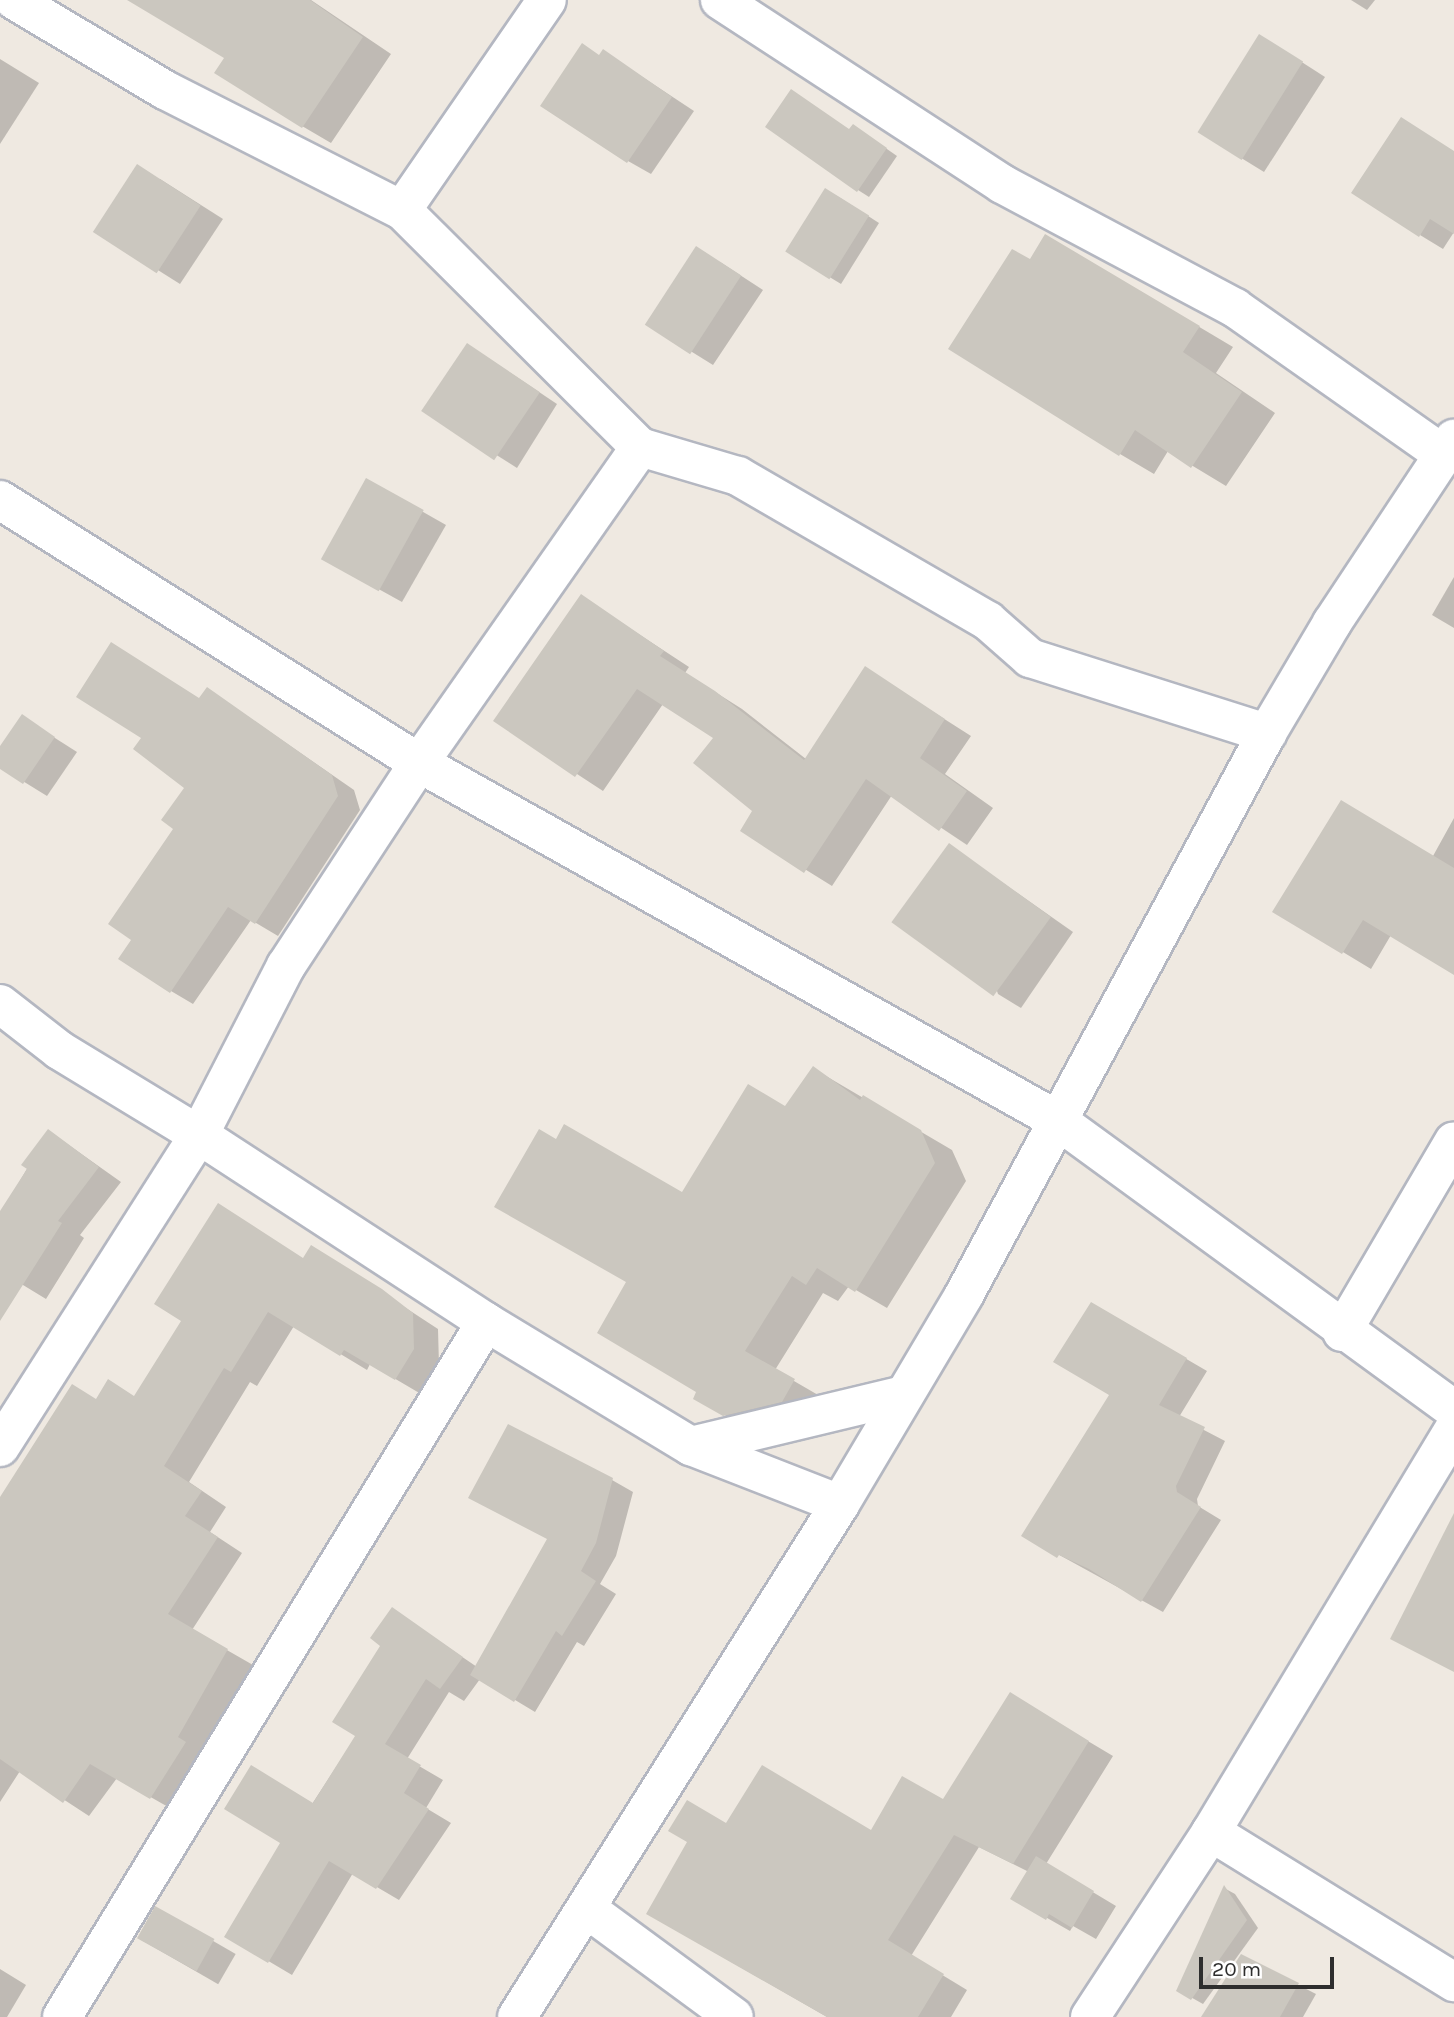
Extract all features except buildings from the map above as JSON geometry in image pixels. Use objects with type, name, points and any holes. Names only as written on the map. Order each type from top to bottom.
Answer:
[{"type":"street","points":[[14,0],[165,90],[402,210],[640,447],[738,476],[988,621],[1030,658],[1267,733]]},
{"type":"street","points":[[402,210],[547,0]]},
{"type":"street","points":[[517,2017],[840,1504],[964,1295],[1267,733],[1332,624],[1449,447],[1235,309],[1002,184],[720,0]]},
{"type":"street","points":[[0,1447],[199,1135],[286,966],[419,763],[640,447]]},
{"type":"street","points":[[0,500],[419,763],[1057,1120],[1342,1332],[1454,1409]]},
{"type":"street","points":[[0,1004],[60,1050],[199,1135],[486,1322],[691,1446],[840,1504]]},
{"type":"street","points":[[1342,1332],[1454,1141]]},
{"type":"street","points":[[62,2017],[486,1322]]},
{"type":"street","points":[[691,1446],[904,1395]]},
{"type":"street","points":[[1090,2017],[1211,1832],[1454,1429]]},
{"type":"street","points":[[1211,1832],[1454,1982]]},
{"type":"street","points":[[587,1909],[734,2017]]}]
